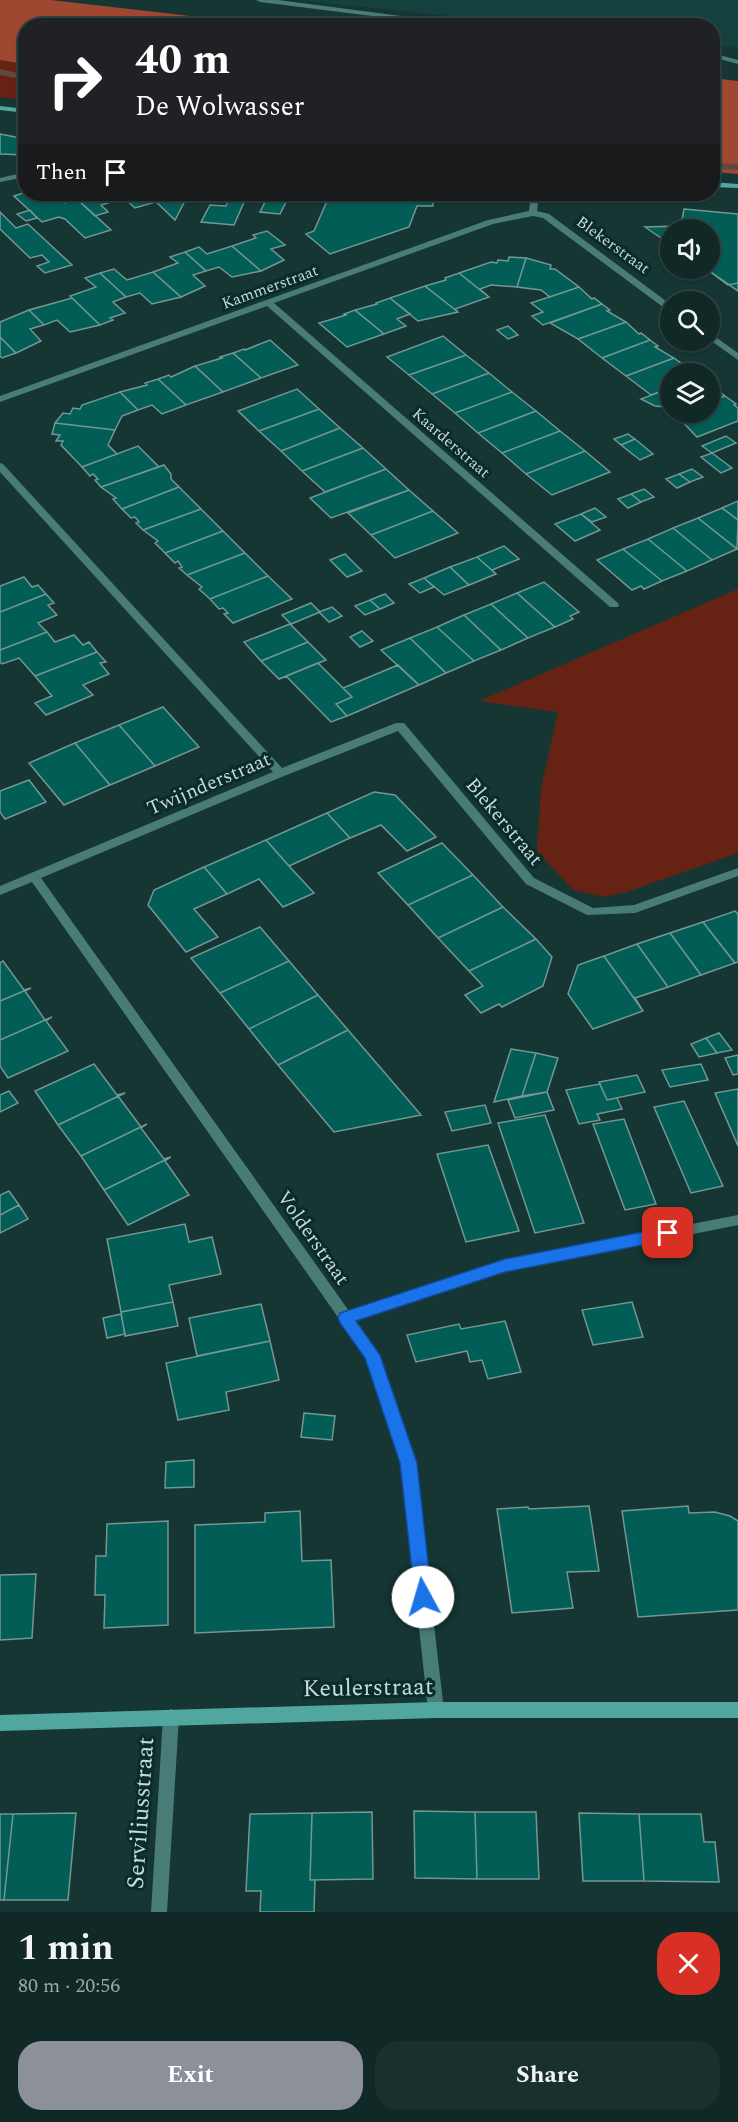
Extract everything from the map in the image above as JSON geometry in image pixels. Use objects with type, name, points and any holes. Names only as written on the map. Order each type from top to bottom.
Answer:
[{"type":"street","points":[[260,0],[409,18]]},
{"type":"street","points":[[720,58],[738,62]]},
{"type":"street","points":[[0,108],[18,110]]},
{"type":"street","points":[[0,180],[18,176]]},
{"type":"street","points":[[720,185],[738,186]]},
{"type":"street","points":[[533,213],[534,201]]},
{"type":"street","name":"Kammerstraat","points":[[0,399],[491,222],[533,213]]},
{"type":"street","name":"Blekerstraat","points":[[533,213],[546,216],[660,301]]},
{"type":"street","name":"Kaarderstraat","points":[[269,303],[614,605]]},
{"type":"street","points":[[720,344],[738,357]]},
{"type":"street","points":[[0,466],[280,773]]},
{"type":"street","name":"Blekerstraat","points":[[400,726],[530,881],[591,912],[635,909],[738,872]]},
{"type":"street","name":"Twijnderstraat","points":[[0,891],[280,773],[400,726]]},
{"type":"street","name":"Volderstraat","points":[[34,877],[372,1355],[408,1463],[435,1710]]},
{"type":"street","points":[[345,1318],[505,1266],[738,1220]]},
{"type":"street","name":"Keulerstraat","points":[[0,1723],[435,1710],[738,1710]]},
{"type":"street","name":"Serviliusstraat","points":[[159,1912],[171,1717]]},
{"type":"shaded area","points":[[0,0],[51,0],[207,18],[18,18],[18,63],[0,60]]},
{"type":"shaded area","points":[[296,0],[738,0],[738,48],[720,46],[720,18],[469,18]]},
{"type":"shaded area","points":[[0,60],[18,63],[18,99],[0,97]]},
{"type":"shaded area","points":[[720,79],[738,81],[738,174],[720,173]]},
{"type":"shaded area","points":[[738,589],[738,853],[627,892],[604,897],[573,890],[537,851],[541,788],[558,712],[479,701]]},
{"type":"building","points":[[0,134],[18,137],[18,155],[0,154]]},
{"type":"building","points":[[19,201],[63,201],[65,203],[79,201],[111,230],[85,238],[65,219],[59,217],[42,222]]},
{"type":"building","points":[[79,201],[114,201],[101,205],[108,212],[95,216]]},
{"type":"building","points":[[127,201],[156,202],[135,208]]},
{"type":"building","points":[[155,201],[185,201],[175,220]]},
{"type":"building","points":[[228,201],[245,201],[234,225],[201,222],[210,205],[226,206]]},
{"type":"building","points":[[255,201],[286,201],[280,214],[260,212],[265,202]]},
{"type":"building","points":[[327,201],[433,201],[433,206],[417,206],[409,227],[330,254],[306,234],[314,231]]},
{"type":"building","points":[[684,209],[738,214],[738,283],[728,285],[720,279],[720,219],[682,219]]},
{"type":"building","points":[[684,209],[738,214],[738,291],[720,278],[720,219],[682,219]]},
{"type":"building","points":[[30,210],[37,218],[26,221],[17,214]]},
{"type":"building","points":[[0,212],[16,228],[28,224],[72,265],[45,273],[37,266],[49,262],[42,255],[30,258],[0,229]]},
{"type":"building","points":[[645,227],[660,227],[660,237]]},
{"type":"building","points":[[645,227],[660,227],[660,237]]},
{"type":"building","points":[[267,231],[285,245],[271,249],[284,260],[261,271],[232,246],[256,238],[253,235]]},
{"type":"building","points":[[232,246],[261,271],[232,277],[219,267],[206,271],[185,252],[199,247],[207,254]]},
{"type":"building","points":[[185,252],[206,271],[193,275],[205,286],[181,297],[153,272],[178,263],[170,257]]},
{"type":"building","points":[[509,257],[526,258],[517,287],[491,285],[480,289],[489,297],[459,273],[491,262],[497,263],[498,260],[508,261]]},
{"type":"building","points":[[526,258],[551,265],[550,269],[555,269],[579,287],[550,297],[541,290],[517,287]]},
{"type":"building","points":[[114,269],[127,280],[153,272],[181,297],[152,304],[140,293],[126,297],[100,273]]},
{"type":"building","points":[[100,273],[126,297],[113,302],[125,313],[110,318],[113,320],[100,325],[70,296],[96,287],[85,278]]},
{"type":"building","points":[[459,273],[489,297],[455,309],[458,312],[425,286],[446,280],[445,278]]},
{"type":"building","points":[[425,286],[458,312],[418,321],[390,298]]},
{"type":"building","points":[[579,287],[592,299],[602,304],[543,325],[532,316],[543,312],[531,303]]},
{"type":"building","points":[[72,298],[100,325],[70,332],[57,320],[44,325],[29,310]]},
{"type":"building","points":[[390,298],[410,314],[397,319],[406,326],[384,334],[355,310],[377,304]]},
{"type":"building","points":[[602,304],[610,310],[607,311],[626,322],[578,339],[550,323]]},
{"type":"building","points":[[29,310],[44,325],[30,329],[41,341],[16,353],[0,337],[0,322]]},
{"type":"building","points":[[355,310],[384,334],[347,347],[319,323],[346,315],[344,314]]},
{"type":"building","points":[[626,322],[650,340],[602,358],[578,339]]},
{"type":"building","points":[[508,326],[518,335],[508,339],[497,330]]},
{"type":"building","points":[[443,336],[466,355],[409,375],[387,357]]},
{"type":"building","points":[[0,337],[16,353],[2,358],[0,356]]},
{"type":"building","points":[[270,340],[298,365],[261,378],[233,353],[245,350]]},
{"type":"building","points":[[650,340],[658,346],[655,347],[660,351],[674,358],[626,376],[602,358]]},
{"type":"building","points":[[233,353],[261,378],[223,392],[195,366]]},
{"type":"building","points":[[466,355],[489,373],[432,394],[409,375]]},
{"type":"building","points":[[674,358],[681,363],[661,363]]},
{"type":"building","points":[[660,363],[660,392],[651,395],[626,376]]},
{"type":"building","points":[[195,366],[223,392],[186,405],[158,379],[169,375],[171,377]]},
{"type":"building","points":[[489,373],[512,392],[455,413],[432,394]]},
{"type":"building","points":[[158,379],[186,405],[162,414],[152,405],[138,410],[120,392],[147,385],[145,383]]},
{"type":"building","points":[[297,389],[319,409],[259,431],[238,411]]},
{"type":"building","points":[[120,392],[138,410],[122,416],[115,430],[55,423],[63,413],[70,414],[73,408],[80,409],[82,405]]},
{"type":"building","points":[[512,392],[536,411],[478,433],[455,413]]},
{"type":"building","points":[[660,392],[660,406],[655,406],[641,399]]},
{"type":"building","points":[[725,396],[736,404],[734,405],[738,408],[738,421],[697,437],[684,423],[720,423],[720,398]]},
{"type":"building","points":[[319,409],[340,428],[281,451],[259,431]]},
{"type":"building","points":[[536,411],[560,431],[502,453],[478,433]]},
{"type":"building","points":[[55,423],[115,430],[108,445],[117,454],[82,467],[61,445],[63,441],[56,441],[60,435],[52,434]]},
{"type":"building","points":[[340,428],[363,448],[302,471],[281,451]]},
{"type":"building","points":[[560,431],[585,451],[526,474],[502,453]]},
{"type":"building","points":[[628,434],[635,439],[621,445],[614,439]]},
{"type":"building","points":[[726,436],[736,443],[712,453],[702,446]]},
{"type":"building","points":[[635,439],[653,454],[640,460],[621,445]]},
{"type":"building","points":[[138,446],[159,467],[101,487],[95,480],[98,479],[93,474],[90,476],[82,467]]},
{"type":"building","points":[[363,448],[386,469],[325,492],[302,471]]},
{"type":"building","points":[[585,451],[610,472],[552,495],[526,474]]},
{"type":"building","points":[[712,453],[732,468],[721,473],[701,457]]},
{"type":"building","points":[[164,465],[171,474],[171,479],[179,487],[122,509],[113,499],[116,498],[101,487]]},
{"type":"building","points":[[386,469],[409,490],[331,518],[310,498]]},
{"type":"building","points":[[692,469],[703,477],[690,482],[679,474]]},
{"type":"building","points":[[679,474],[690,482],[677,488],[666,479]]},
{"type":"building","points":[[179,487],[201,509],[143,530],[136,523],[139,522],[135,517],[131,518],[122,509]]},
{"type":"building","points":[[644,489],[654,497],[641,502],[631,494]]},
{"type":"building","points":[[409,490],[433,511],[371,535],[348,513]]},
{"type":"building","points":[[631,494],[641,502],[628,508],[618,499]]},
{"type":"building","points":[[738,501],[738,520],[722,508]]},
{"type":"building","points":[[595,508],[606,517],[592,522],[581,514]]},
{"type":"building","points":[[722,508],[738,520],[737,549],[698,518]]},
{"type":"building","points":[[201,509],[223,531],[165,553],[155,543],[158,541],[143,530]]},
{"type":"building","points":[[433,511],[458,533],[395,558],[371,535]]},
{"type":"building","points":[[581,514],[600,530],[575,541],[555,524]]},
{"type":"building","points":[[698,518],[737,549],[712,560],[673,528]]},
{"type":"building","points":[[673,528],[712,560],[687,571],[648,539]]},
{"type":"building","points":[[223,531],[245,553],[187,575],[179,568],[182,567],[178,561],[175,563],[165,553]]},
{"type":"building","points":[[648,539],[687,571],[662,581],[623,549]]},
{"type":"building","points":[[504,546],[519,559],[492,570],[496,574],[477,557]]},
{"type":"building","points":[[623,549],[662,581],[644,589],[641,586],[632,590],[597,560]]},
{"type":"building","points":[[245,553],[268,576],[210,599],[199,589],[202,587],[187,575]]},
{"type":"building","points":[[345,554],[362,571],[347,577],[330,560]]},
{"type":"building","points":[[477,557],[496,574],[469,585],[450,567]]},
{"type":"building","points":[[450,567],[469,585],[444,595],[424,578]]},
{"type":"building","points":[[268,576],[292,599],[233,623],[224,614],[228,613],[223,608],[219,609],[210,599]]},
{"type":"building","points":[[24,577],[32,587],[38,585],[46,594],[0,612],[0,586]]},
{"type":"building","points":[[424,578],[434,587],[420,593],[409,584]]},
{"type":"building","points":[[544,582],[579,612],[570,616],[573,619],[555,627],[517,593]]},
{"type":"building","points":[[517,593],[555,627],[528,638],[491,604]]},
{"type":"building","points":[[46,594],[54,603],[48,605],[57,615],[38,623],[47,632],[0,650],[0,612]]},
{"type":"building","points":[[385,594],[394,603],[380,609],[370,600]]},
{"type":"building","points":[[370,600],[380,609],[365,615],[355,606]]},
{"type":"building","points":[[311,603],[320,612],[291,624],[282,615]]},
{"type":"building","points":[[491,604],[528,638],[501,650],[464,615]]},
{"type":"building","points":[[332,607],[342,616],[329,622],[319,612]]},
{"type":"building","points":[[464,615],[501,650],[474,661],[437,627]]},
{"type":"building","points":[[290,624],[308,642],[261,661],[244,642]]},
{"type":"building","points":[[437,627],[474,661],[446,673],[410,638]]},
{"type":"building","points":[[362,631],[373,641],[360,647],[350,637]]},
{"type":"building","points":[[47,632],[55,642],[74,635],[83,645],[89,642],[97,652],[35,676],[19,658],[2,664],[0,662],[0,650]]},
{"type":"building","points":[[410,638],[446,673],[419,685],[381,650]]},
{"type":"building","points":[[308,642],[326,660],[279,679],[261,661]]},
{"type":"building","points":[[97,652],[106,662],[100,663],[109,674],[83,685],[93,695],[46,715],[35,703],[52,696],[35,676]]},
{"type":"building","points":[[318,663],[352,697],[336,704],[347,716],[331,722],[286,676]]},
{"type":"building","points":[[398,665],[419,685],[347,716],[336,704],[352,697],[343,688]]},
{"type":"building","points":[[163,707],[199,747],[155,766],[119,725]]},
{"type":"building","points":[[119,725],[155,766],[110,785],[75,743]]},
{"type":"building","points":[[75,743],[110,785],[64,805],[29,763]]},
{"type":"building","points":[[29,780],[46,802],[5,819],[0,812],[0,791]]},
{"type":"building","points":[[374,792],[395,795],[436,837],[407,851],[381,825],[350,838],[327,813]]},
{"type":"building","points":[[327,813],[350,838],[289,866],[266,840]]},
{"type":"building","points":[[266,840],[314,893],[283,907],[259,879],[227,894],[204,867]]},
{"type":"building","points":[[442,843],[473,875],[408,905],[378,873]]},
{"type":"building","points":[[204,867],[227,894],[194,909],[218,937],[186,952],[148,905],[154,890]]},
{"type":"building","points":[[473,875],[503,907],[438,938],[408,905]]},
{"type":"building","points":[[503,907],[536,939],[469,971],[438,938]]},
{"type":"building","points":[[735,911],[738,914],[738,962],[735,963],[703,922]]},
{"type":"building","points":[[703,922],[735,963],[701,975],[670,933]]},
{"type":"building","points":[[260,927],[289,961],[220,993],[191,958]]},
{"type":"building","points":[[670,933],[701,975],[668,987],[637,944]]},
{"type":"building","points":[[536,939],[552,957],[543,986],[502,1007],[499,1004],[481,1013],[465,995],[483,986],[469,971]]},
{"type":"building","points":[[637,944],[668,987],[635,998],[643,1011],[604,956]]},
{"type":"building","points":[[604,956],[643,1011],[593,1029],[568,994],[578,965]]},
{"type":"building","points":[[3,961],[24,990],[31,988],[0,1001],[0,963]]},
{"type":"building","points":[[289,961],[318,995],[249,1029],[220,993]]},
{"type":"building","points":[[31,988],[25,991],[45,1020],[52,1017],[0,1040],[0,1001]]},
{"type":"building","points":[[318,995],[348,1030],[278,1065],[249,1029]]},
{"type":"building","points":[[52,1017],[46,1021],[68,1051],[8,1078],[0,1066],[0,1040]]},
{"type":"building","points":[[348,1030],[421,1115],[334,1132],[278,1065]]},
{"type":"building","points":[[719,1033],[732,1050],[717,1053],[706,1038]]},
{"type":"building","points":[[706,1038],[717,1053],[699,1057],[691,1044]]},
{"type":"building","points":[[511,1049],[536,1053],[522,1096],[494,1102]]},
{"type":"building","points":[[536,1053],[558,1058],[547,1092],[522,1096]]},
{"type":"building","points":[[738,1055],[738,1074],[733,1075],[725,1058]]},
{"type":"building","points":[[94,1064],[117,1095],[125,1093],[58,1125],[35,1091]]},
{"type":"building","points":[[701,1064],[708,1080],[670,1087],[662,1070]]},
{"type":"building","points":[[637,1075],[645,1092],[607,1100],[599,1082]]},
{"type":"building","points":[[600,1084],[607,1100],[617,1098],[622,1109],[597,1114],[600,1120],[579,1124],[566,1090]]},
{"type":"building","points":[[738,1089],[738,1146],[715,1093]]},
{"type":"building","points":[[9,1091],[18,1103],[0,1112],[0,1095]]},
{"type":"building","points":[[547,1092],[554,1110],[515,1118],[508,1100]]},
{"type":"building","points":[[118,1096],[141,1127],[81,1156],[58,1125]]},
{"type":"building","points":[[684,1101],[723,1186],[691,1193],[654,1107]]},
{"type":"building","points":[[485,1105],[491,1123],[452,1131],[445,1112]]},
{"type":"building","points":[[545,1115],[584,1223],[535,1233],[498,1123]]},
{"type":"building","points":[[624,1119],[656,1204],[625,1210],[593,1124]]},
{"type":"building","points":[[147,1124],[141,1128],[164,1159],[171,1157],[104,1190],[81,1156]]},
{"type":"building","points":[[488,1145],[519,1231],[466,1242],[437,1154]]},
{"type":"building","points":[[171,1157],[165,1161],[189,1195],[128,1225],[104,1190]]},
{"type":"building","points":[[9,1191],[19,1205],[0,1215],[0,1195]]},
{"type":"building","points":[[19,1205],[28,1219],[0,1233],[0,1215]]},
{"type":"building","points":[[185,1224],[189,1242],[212,1237],[221,1274],[169,1285],[173,1302],[121,1312],[107,1239]]},
{"type":"building","points":[[173,1302],[178,1326],[125,1336],[121,1312]]},
{"type":"building","points":[[632,1302],[643,1337],[593,1345],[582,1310]]},
{"type":"building","points":[[261,1304],[270,1341],[197,1356],[189,1318]]},
{"type":"building","points":[[121,1314],[125,1334],[107,1338],[103,1318]]},
{"type":"building","points":[[505,1321],[521,1372],[488,1379],[482,1360],[470,1362],[467,1351],[416,1362],[407,1335],[459,1324],[461,1329]]},
{"type":"building","points":[[270,1341],[279,1380],[226,1392],[229,1410],[178,1420],[166,1363]]},
{"type":"building","points":[[304,1413],[335,1416],[332,1440],[301,1437]]},
{"type":"building","points":[[194,1460],[194,1487],[165,1488],[166,1462]]},
{"type":"building","points":[[589,1506],[599,1571],[567,1572],[573,1608],[512,1613],[497,1509]]},
{"type":"building","points":[[688,1506],[689,1513],[715,1512],[738,1521],[738,1610],[638,1617],[622,1511]]},
{"type":"building","points":[[300,1511],[302,1561],[331,1560],[334,1627],[195,1633],[195,1525],[265,1522],[265,1513]]},
{"type":"building","points":[[168,1521],[168,1625],[104,1628],[105,1595],[95,1595],[96,1556],[106,1556],[107,1524]]},
{"type":"building","points":[[36,1574],[32,1638],[0,1640],[0,1575]]},
{"type":"building","points":[[414,1811],[475,1812],[477,1879],[415,1878]]},
{"type":"building","points":[[372,1812],[373,1879],[310,1880],[312,1813]]},
{"type":"building","points":[[475,1812],[536,1812],[539,1879],[477,1879]]},
{"type":"building","points":[[76,1813],[68,1900],[4,1900],[13,1814]]},
{"type":"building","points":[[312,1813],[310,1880],[315,1880],[314,1912],[260,1912],[261,1891],[246,1891],[250,1814]]},
{"type":"building","points":[[579,1813],[639,1814],[644,1881],[583,1881]]},
{"type":"building","points":[[0,1814],[13,1814],[4,1900],[0,1900]]},
{"type":"building","points":[[639,1814],[701,1814],[704,1842],[715,1842],[719,1882],[644,1881]]},
{"type":"waterway","points":[[0,72],[18,76]]},
{"type":"waterway","points":[[720,166],[738,167]]},
{"type":"route","points":[[423,1597],[408,1463],[372,1355],[345,1318],[505,1266],[668,1233]]}]
